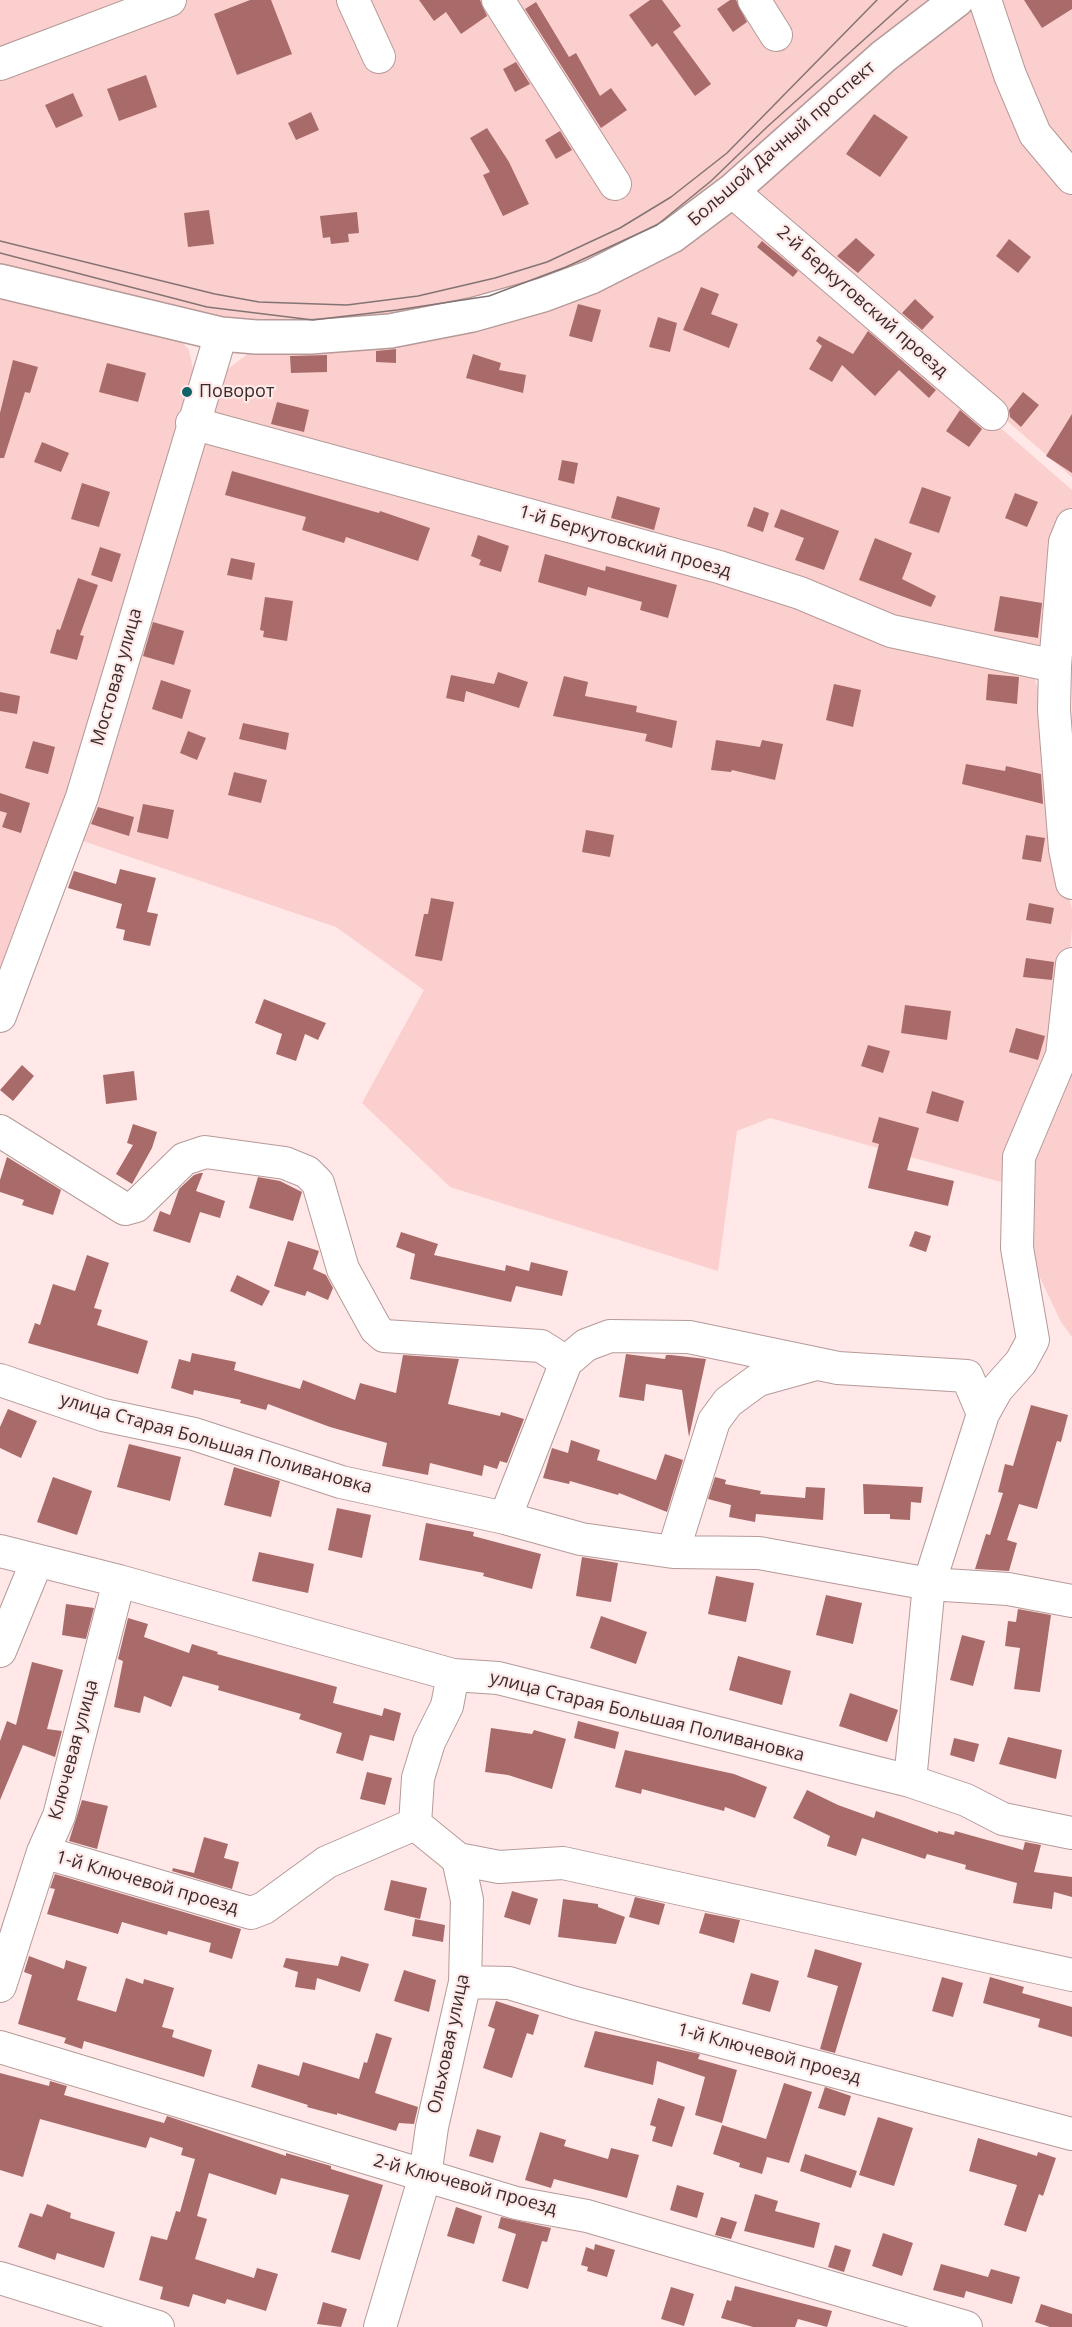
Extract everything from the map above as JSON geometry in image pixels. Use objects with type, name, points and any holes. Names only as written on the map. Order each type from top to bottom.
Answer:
[{"type":"main road","name":"Большой Дачный проспект","points":[[0,281],[221,334],[310,337],[390,331],[492,309],[562,288],[629,259],[672,236],[732,191],[884,56],[957,0]]},
{"type":"street","points":[[0,64],[170,0]]},
{"type":"street","points":[[353,0],[380,57]]},
{"type":"street","points":[[498,0],[615,184]]},
{"type":"street","points":[[754,0],[776,34]]},
{"type":"street","points":[[985,0],[1010,75],[1035,134],[1072,178]]},
{"type":"street","name":"2-й Беркутовский проезд","points":[[732,191],[992,414]]},
{"type":"street","name":"Мостовая улица","points":[[2,1003],[82,797],[192,423],[221,334]]},
{"type":"street","name":"1-й Беркутовский проезд","points":[[192,423],[719,567],[800,593],[891,631],[1054,666]]},
{"type":"street","points":[[1072,525],[1065,542],[1054,666],[1055,722],[1065,849],[1072,883]]},
{"type":"street","points":[[910,1781],[929,1584],[990,1402],[1021,1362],[1033,1341],[1017,1248],[1019,1157],[1062,1055],[1072,964]]},
{"type":"street","points":[[0,1131],[125,1209],[136,1206],[184,1159],[205,1152],[285,1162],[307,1172],[318,1183],[343,1269],[376,1329],[384,1336],[423,1336],[541,1346],[566,1362]]},
{"type":"street","points":[[505,1518],[566,1362],[586,1345],[610,1336],[689,1337],[838,1368],[967,1376],[990,1402]]},
{"type":"street","points":[[673,1552],[714,1421],[729,1402],[758,1380],[815,1364]]},
{"type":"street","name":"улица Старая Большая Поливановка","points":[[0,1380],[103,1415],[194,1434],[341,1482],[505,1518],[581,1539],[673,1552],[759,1553],[929,1584],[1008,1589],[1072,1601]]},
{"type":"street","name":"улица Старая Большая Поливановка","points":[[0,1551],[119,1581],[453,1675],[498,1678],[910,1781],[966,1800],[1003,1819],[1072,1833]]},
{"type":"street","points":[[0,1651],[37,1561]]},
{"type":"street","name":"Ключевая улица","points":[[0,1986],[43,1852],[59,1816],[119,1581]]},
{"type":"street","points":[[453,1675],[447,1706],[429,1742],[418,1778],[415,1824],[458,1859],[499,1867],[563,1863],[1072,1975]]},
{"type":"street","name":"1-й Ключевой проезд","points":[[43,1852],[251,1913],[264,1908],[327,1862],[415,1824]]},
{"type":"street","name":"Ольховая улица","points":[[380,2327],[425,2176],[432,2127],[465,1982],[467,1900],[458,1859]]},
{"type":"street","name":"1-й Ключевой проезд","points":[[465,1982],[509,1983],[575,2003],[1072,2134]]},
{"type":"street","name":"2-й Ключевой проезд","points":[[0,2047],[516,2203],[587,2216],[966,2327]]},
{"type":"street","points":[[0,2278],[142,2325]]},
{"type":"shaded area","points":[[0,0],[931,0],[667,229],[587,268],[469,307],[309,326],[224,320],[0,265]]},
{"type":"shaded area","points":[[998,0],[1072,0],[1072,168],[1041,132]]},
{"type":"shaded area","points":[[961,6],[973,10],[1072,190],[1072,477],[743,193]]},
{"type":"shaded area","points":[[736,198],[1072,490],[1072,506],[1058,539],[1046,655],[980,646],[205,422],[214,390],[229,368],[256,348],[475,324]]},
{"type":"shaded area","points":[[0,289],[175,334],[189,350],[194,374],[67,794],[0,987]]},
{"type":"shaded area","points":[[200,433],[1031,667],[1045,711],[1060,854],[1072,910],[1072,928],[1067,984],[1012,1185],[770,1118],[737,1131],[718,1271],[450,1187],[362,1103],[424,990],[336,927],[80,840]]},
{"type":"shaded area","points":[[1072,1045],[1072,1337],[1061,1322],[1026,1248],[1029,1158]]},
{"type":"building","points":[[250,0],[271,0],[292,54],[237,75],[214,14]]},
{"type":"building","points":[[419,0],[480,0],[487,16],[461,34],[446,12],[434,21]]},
{"type":"building","points":[[650,0],[662,0],[681,26],[673,32],[711,84],[695,96],[657,43],[652,47],[629,15]]},
{"type":"building","points":[[730,0],[736,0],[747,22],[733,32],[717,9]]},
{"type":"building","points":[[1024,0],[1072,0],[1072,9],[1042,28]]},
{"type":"building","points":[[536,2],[569,57],[576,53],[600,96],[611,88],[627,110],[601,128],[525,9]]},
{"type":"building","points":[[516,62],[530,84],[515,92],[503,69]]},
{"type":"building","points":[[146,75],[157,107],[119,121],[107,89]]},
{"type":"building","points":[[73,93],[83,116],[56,128],[45,105]]},
{"type":"building","points":[[311,112],[319,130],[296,140],[288,123]]},
{"type":"building","points":[[874,114],[908,137],[880,177],[846,154]]},
{"type":"building","points":[[487,128],[509,162],[529,204],[503,216],[483,175],[490,172],[470,138]]},
{"type":"building","points":[[560,131],[572,150],[556,159],[545,140]]},
{"type":"building","points":[[209,210],[214,244],[188,247],[184,213]]},
{"type":"building","points":[[357,212],[359,233],[348,234],[349,242],[331,244],[330,237],[323,238],[320,216]]},
{"type":"building","points":[[856,238],[875,255],[858,273],[837,256]]},
{"type":"building","points":[[1009,239],[1031,257],[1018,273],[996,256]]},
{"type":"building","points":[[762,241],[798,271],[793,277],[757,247]]},
{"type":"building","points":[[701,287],[719,294],[711,314],[738,324],[729,348],[683,330]]},
{"type":"building","points":[[915,299],[934,317],[922,330],[902,313]]},
{"type":"building","points":[[578,304],[601,310],[592,342],[569,336]]},
{"type":"building","points":[[658,317],[677,323],[670,352],[649,347]]},
{"type":"building","points":[[868,331],[936,390],[929,398],[899,370],[875,396],[842,365],[832,382],[809,369],[822,346],[816,341],[819,336],[853,354]]},
{"type":"building","points":[[396,349],[396,363],[376,362],[376,351]]},
{"type":"building","points":[[473,354],[501,363],[499,370],[526,375],[523,393],[466,378]]},
{"type":"building","points":[[327,355],[327,372],[291,373],[290,356]]},
{"type":"building","points":[[13,360],[38,367],[30,393],[25,392],[4,458],[0,458],[0,413]]},
{"type":"building","points":[[107,363],[146,373],[138,402],[99,392]]},
{"type":"building","points":[[1023,392],[1039,405],[1021,427],[1010,417],[1009,410]]},
{"type":"building","points":[[277,402],[309,410],[304,432],[271,424]]},
{"type":"building","points":[[960,410],[982,429],[969,447],[946,431]]},
{"type":"building","points":[[1072,414],[1072,473],[1046,456]]},
{"type":"building","points":[[42,442],[69,453],[61,472],[34,462]]},
{"type":"building","points":[[562,460],[578,463],[574,484],[558,480]]},
{"type":"building","points":[[232,471],[379,513],[380,511],[430,528],[418,561],[346,537],[344,543],[302,530],[306,517],[225,495]]},
{"type":"building","points":[[82,483],[110,492],[99,527],[71,519]]},
{"type":"building","points":[[922,487],[951,497],[939,533],[909,523]]},
{"type":"building","points":[[1015,493],[1038,502],[1027,527],[1005,518]]},
{"type":"building","points":[[617,496],[660,508],[654,530],[611,518]]},
{"type":"building","points":[[754,507],[769,513],[763,532],[747,526]]},
{"type":"building","points":[[781,509],[839,531],[824,570],[795,560],[804,538],[774,527]]},
{"type":"building","points":[[478,535],[509,546],[501,572],[479,565],[481,560],[471,556]]},
{"type":"building","points":[[875,538],[912,553],[902,579],[936,596],[931,607],[859,580]]},
{"type":"building","points":[[100,547],[121,554],[112,582],[91,575]]},
{"type":"building","points":[[545,554],[605,571],[606,566],[677,585],[668,618],[640,610],[642,602],[588,587],[586,596],[538,582]]},
{"type":"building","points":[[231,558],[255,563],[252,580],[227,575]]},
{"type":"building","points":[[78,578],[98,585],[80,635],[84,636],[77,660],[50,653],[57,629],[60,630]]},
{"type":"building","points":[[1000,596],[1042,603],[1038,638],[994,631]]},
{"type":"building","points":[[265,597],[293,601],[287,641],[263,637],[264,631],[260,630]]},
{"type":"building","points":[[153,622],[184,631],[174,665],[143,656]]},
{"type":"building","points":[[498,672],[528,682],[519,708],[466,691],[464,702],[446,698],[451,675],[494,684]]},
{"type":"building","points":[[988,674],[1019,677],[1017,704],[986,700]]},
{"type":"building","points":[[564,676],[588,682],[585,696],[637,706],[636,712],[677,721],[672,748],[645,741],[647,734],[553,716]]},
{"type":"building","points":[[161,680],[191,690],[182,719],[152,709]]},
{"type":"building","points":[[834,684],[861,690],[853,727],[826,720]]},
{"type":"building","points":[[0,692],[20,696],[17,714],[0,711]]},
{"type":"building","points":[[243,723],[289,733],[286,750],[239,739]]},
{"type":"building","points":[[188,731],[206,738],[197,760],[180,753]]},
{"type":"building","points":[[716,740],[760,747],[762,740],[783,744],[775,780],[732,770],[731,772],[711,770]]},
{"type":"building","points":[[33,741],[55,747],[48,774],[25,768]]},
{"type":"building","points":[[966,764],[1005,771],[1006,766],[1041,774],[1043,804],[962,784]]},
{"type":"building","points":[[234,772],[267,780],[261,803],[228,795]]},
{"type":"building","points":[[0,793],[30,803],[21,833],[2,827],[7,813],[0,811]]},
{"type":"building","points":[[143,804],[174,810],[168,839],[137,832]]},
{"type":"building","points":[[98,807],[134,817],[129,836],[91,824]]},
{"type":"building","points":[[586,830],[614,835],[610,857],[582,852]]},
{"type":"building","points":[[1026,835],[1045,838],[1041,862],[1022,859]]},
{"type":"building","points":[[120,869],[156,878],[147,912],[158,914],[150,946],[123,940],[125,930],[116,928],[122,904],[68,888],[74,871],[116,884]]},
{"type":"building","points":[[431,898],[454,902],[442,961],[415,956],[424,914],[428,914]]},
{"type":"building","points":[[1029,903],[1054,908],[1051,924],[1026,920]]},
{"type":"building","points":[[1026,958],[1054,962],[1052,980],[1023,977]]},
{"type":"building","points":[[264,999],[326,1023],[318,1040],[305,1034],[296,1061],[276,1054],[282,1034],[255,1023]]},
{"type":"building","points":[[905,1005],[951,1011],[947,1040],[901,1033]]},
{"type":"building","points":[[1016,1028],[1045,1036],[1038,1060],[1009,1052]]},
{"type":"building","points":[[868,1045],[890,1051],[883,1073],[861,1066]]},
{"type":"building","points":[[22,1065],[34,1076],[13,1101],[0,1090]]},
{"type":"building","points":[[134,1071],[137,1100],[106,1104],[103,1075]]},
{"type":"building","points":[[932,1091],[964,1101],[958,1122],[926,1113]]},
{"type":"building","points":[[879,1117],[919,1128],[907,1170],[954,1181],[948,1206],[868,1188],[879,1144],[872,1142]]},
{"type":"building","points":[[133,1124],[157,1132],[152,1148],[132,1184],[116,1174],[133,1145],[127,1143]]},
{"type":"building","points":[[7,1157],[61,1190],[53,1215],[22,1205],[24,1200],[0,1192],[0,1180]]},
{"type":"building","points":[[203,1173],[196,1191],[225,1201],[220,1218],[200,1212],[190,1243],[153,1231],[160,1211],[170,1215],[179,1189],[194,1175]]},
{"type":"building","points":[[258,1177],[280,1181],[302,1192],[293,1221],[249,1208]]},
{"type":"building","points":[[915,1231],[931,1236],[926,1252],[909,1246]]},
{"type":"building","points":[[401,1232],[438,1244],[434,1255],[505,1271],[506,1265],[529,1271],[531,1262],[568,1271],[562,1296],[516,1286],[511,1302],[410,1279],[415,1254],[396,1247]]},
{"type":"building","points":[[288,1241],[319,1251],[313,1269],[326,1275],[333,1288],[328,1300],[307,1291],[305,1296],[274,1286]]},
{"type":"building","points":[[87,1255],[109,1263],[94,1308],[102,1310],[97,1325],[148,1341],[138,1374],[28,1343],[35,1323],[40,1325],[53,1284],[75,1291]]},
{"type":"building","points":[[237,1275],[270,1291],[262,1306],[230,1291]]},
{"type":"building","points":[[192,1353],[236,1362],[234,1370],[300,1389],[303,1380],[355,1400],[360,1383],[396,1393],[403,1355],[459,1359],[448,1404],[500,1416],[501,1412],[524,1419],[507,1463],[500,1461],[497,1469],[484,1465],[482,1476],[430,1463],[428,1475],[382,1466],[387,1443],[330,1427],[268,1404],[266,1410],[240,1403],[241,1400],[194,1390],[193,1395],[171,1388],[179,1359],[190,1362]]},
{"type":"building","points":[[626,1354],[665,1359],[666,1355],[671,1355],[706,1359],[689,1437],[682,1390],[646,1384],[644,1401],[619,1397]]},
{"type":"building","points":[[1031,1405],[1068,1415],[1061,1442],[1057,1441],[1037,1509],[1019,1504],[1007,1540],[1017,1543],[1009,1571],[975,1569],[986,1534],[990,1535],[1003,1493],[998,1492],[1005,1464],[1013,1466]]},
{"type":"building","points":[[8,1409],[37,1421],[21,1458],[0,1448],[0,1427]]},
{"type":"building","points":[[571,1440],[600,1450],[597,1460],[656,1480],[665,1454],[683,1460],[667,1512],[619,1493],[618,1495],[570,1481],[569,1484],[543,1478],[552,1448],[568,1453]]},
{"type":"building","points":[[129,1444],[181,1457],[170,1501],[117,1487]]},
{"type":"building","points":[[234,1467],[280,1481],[271,1517],[224,1505]]},
{"type":"building","points":[[53,1477],[92,1491],[77,1535],[37,1522]]},
{"type":"building","points":[[715,1477],[726,1480],[725,1484],[761,1491],[760,1494],[805,1498],[806,1487],[825,1488],[823,1520],[756,1514],[755,1522],[729,1517],[731,1505],[708,1499]]},
{"type":"building","points":[[863,1484],[923,1487],[921,1503],[911,1502],[910,1520],[890,1519],[890,1514],[864,1514]]},
{"type":"building","points":[[337,1508],[371,1515],[362,1558],[328,1550]]},
{"type":"building","points":[[426,1523],[474,1532],[473,1536],[541,1554],[532,1589],[483,1576],[484,1573],[419,1560]]},
{"type":"building","points":[[259,1552],[314,1564],[308,1593],[252,1581]]},
{"type":"building","points":[[582,1557],[618,1563],[611,1602],[576,1596]]},
{"type":"building","points":[[716,1576],[754,1583],[746,1622],[708,1614]]},
{"type":"building","points":[[826,1595],[862,1603],[853,1644],[816,1635]]},
{"type":"building","points":[[66,1604],[94,1608],[86,1639],[62,1635]]},
{"type":"building","points":[[1018,1609],[1051,1615],[1040,1692],[1014,1689],[1020,1648],[1005,1646],[1008,1621],[1016,1622]]},
{"type":"building","points":[[601,1616],[647,1632],[636,1664],[590,1648]]},
{"type":"building","points":[[128,1618],[148,1624],[144,1637],[189,1653],[192,1644],[218,1652],[217,1654],[337,1687],[333,1703],[382,1716],[384,1708],[401,1713],[394,1741],[370,1735],[363,1761],[336,1753],[342,1733],[299,1719],[301,1714],[218,1690],[219,1686],[183,1676],[171,1707],[144,1696],[140,1713],[114,1707],[123,1661],[118,1659]]},
{"type":"building","points":[[962,1635],[985,1641],[973,1686],[950,1680]]},
{"type":"building","points":[[738,1656],[791,1671],[782,1705],[729,1690]]},
{"type":"building","points":[[32,1662],[63,1670],[47,1729],[62,1731],[55,1757],[23,1745],[0,1800],[0,1741],[7,1721],[16,1725]]},
{"type":"building","points":[[850,1693],[898,1710],[887,1742],[839,1726]]},
{"type":"building","points":[[578,1721],[619,1732],[615,1749],[574,1738]]},
{"type":"building","points":[[491,1728],[532,1734],[534,1730],[566,1739],[552,1789],[508,1775],[485,1772]]},
{"type":"building","points":[[1008,1737],[1062,1750],[1056,1779],[999,1764]]},
{"type":"building","points":[[954,1738],[979,1744],[974,1762],[950,1755]]},
{"type":"building","points":[[625,1750],[734,1774],[767,1787],[755,1818],[725,1807],[724,1811],[642,1789],[641,1794],[615,1787]]},
{"type":"building","points":[[367,1772],[392,1778],[385,1805],[360,1799]]},
{"type":"building","points":[[807,1790],[838,1805],[874,1818],[876,1811],[938,1833],[938,1831],[954,1835],[955,1831],[1023,1850],[1025,1842],[1041,1845],[1034,1872],[1072,1877],[1072,1897],[1054,1892],[1052,1909],[1013,1903],[1017,1883],[965,1869],[966,1865],[927,1854],[925,1859],[862,1838],[856,1856],[827,1846],[830,1836],[793,1818]]},
{"type":"building","points":[[82,1800],[108,1806],[97,1849],[69,1841]]},
{"type":"building","points":[[204,1837],[228,1844],[224,1858],[239,1862],[232,1889],[172,1871],[173,1868],[194,1873]]},
{"type":"building","points":[[55,1874],[241,1929],[232,1959],[209,1952],[211,1943],[168,1931],[167,1935],[122,1922],[118,1934],[47,1914],[55,1889],[50,1888]]},
{"type":"building","points":[[391,1880],[427,1888],[420,1919],[384,1910]]},
{"type":"building","points":[[512,1891],[538,1899],[530,1925],[504,1917]]},
{"type":"building","points":[[635,1897],[665,1904],[659,1925],[629,1917]]},
{"type":"building","points":[[563,1899],[598,1904],[598,1907],[625,1917],[616,1944],[558,1937]]},
{"type":"building","points":[[705,1913],[740,1920],[734,1943],[699,1933]]},
{"type":"building","points":[[415,1919],[445,1925],[443,1942],[412,1936]]},
{"type":"building","points":[[815,1949],[862,1963],[835,2053],[820,2049],[838,1986],[807,1977]]},
{"type":"building","points":[[29,1956],[64,1969],[66,1960],[87,1967],[77,2000],[116,2012],[126,1978],[143,1984],[144,1979],[174,1988],[162,2027],[174,2030],[172,2037],[212,2050],[204,2077],[84,2041],[82,2049],[64,2043],[66,2038],[18,2024],[32,1975],[24,1972]]},
{"type":"building","points":[[341,1956],[369,1964],[360,1992],[317,1978],[315,1990],[295,1987],[298,1972],[283,1967],[286,1958],[338,1966]]},
{"type":"building","points":[[404,1970],[436,1980],[429,2012],[394,2001]]},
{"type":"building","points":[[751,1973],[779,1981],[770,2012],[742,2004]]},
{"type":"building","points":[[942,1977],[963,1983],[953,2017],[932,2011]]},
{"type":"building","points":[[990,1977],[1024,1987],[1022,1993],[1072,2007],[1072,2037],[1038,2027],[1040,2019],[983,2003]]},
{"type":"building","points":[[496,2001],[539,2015],[533,2035],[527,2033],[512,2078],[483,2068],[495,2029],[488,2026]]},
{"type":"building","points":[[595,2031],[700,2054],[698,2059],[737,2070],[722,2123],[695,2115],[705,2077],[657,2061],[653,2085],[584,2067]]},
{"type":"building","points":[[376,2033],[392,2038],[375,2093],[418,2107],[414,2124],[399,2123],[396,2131],[337,2113],[337,2115],[307,2107],[308,2105],[251,2087],[258,2064],[299,2076],[303,2062],[359,2079],[364,2062],[367,2063]]},
{"type":"building","points":[[0,2073],[49,2086],[50,2081],[67,2086],[64,2095],[164,2123],[167,2116],[286,2156],[286,2153],[331,2166],[331,2169],[383,2185],[360,2260],[331,2252],[349,2195],[281,2178],[276,2195],[209,2173],[197,2216],[207,2219],[195,2259],[254,2278],[257,2268],[278,2274],[266,2311],[227,2299],[225,2304],[193,2294],[189,2307],[160,2299],[163,2287],[139,2280],[151,2236],[167,2240],[176,2211],[180,2212],[195,2159],[181,2155],[183,2148],[150,2137],[146,2148],[40,2119],[23,2177],[0,2170]]},
{"type":"building","points":[[784,2083],[812,2092],[789,2163],[767,2157],[762,2174],[739,2167],[740,2163],[713,2154],[722,2125],[766,2139]]},
{"type":"building","points":[[825,2087],[851,2096],[845,2116],[818,2108]]},
{"type":"building","points":[[658,2098],[685,2107],[672,2147],[652,2141],[656,2127],[650,2125]]},
{"type":"building","points":[[878,2117],[913,2128],[894,2186],[859,2175]]},
{"type":"building","points":[[477,2129],[501,2136],[493,2163],[469,2156]]},
{"type":"building","points":[[540,2132],[566,2140],[564,2146],[608,2159],[611,2148],[639,2155],[627,2198],[554,2179],[551,2188],[525,2180]]},
{"type":"building","points":[[978,2138],[1037,2156],[1038,2152],[1056,2158],[1043,2196],[1039,2194],[1026,2232],[1004,2225],[1017,2185],[969,2171]]},
{"type":"building","points":[[805,2154],[857,2171],[851,2188],[800,2171]]},
{"type":"building","points":[[677,2185],[704,2193],[697,2218],[670,2210]]},
{"type":"building","points":[[755,2194],[778,2201],[775,2211],[820,2223],[814,2248],[744,2231]]},
{"type":"building","points":[[47,2204],[71,2213],[70,2218],[115,2232],[104,2268],[57,2253],[55,2260],[18,2247],[30,2213],[42,2217]]},
{"type":"building","points":[[456,2207],[482,2216],[474,2244],[447,2236]]},
{"type":"building","points":[[501,2217],[551,2228],[547,2242],[542,2241],[528,2289],[502,2281],[516,2234],[498,2228]]},
{"type":"building","points":[[721,2217],[737,2222],[731,2239],[715,2235]]},
{"type":"building","points":[[883,2233],[913,2243],[902,2276],[872,2266]]},
{"type":"building","points":[[595,2244],[615,2250],[607,2277],[587,2271],[588,2267],[581,2265],[586,2247],[594,2250]]},
{"type":"building","points":[[835,2245],[851,2250],[844,2272],[828,2267]]},
{"type":"building","points":[[941,2264],[988,2277],[991,2269],[1020,2277],[1012,2304],[966,2291],[964,2298],[933,2290]]},
{"type":"building","points":[[735,2286],[832,2311],[827,2327],[798,2319],[795,2327],[753,2327],[721,2318],[727,2300],[731,2301]]},
{"type":"building","points":[[671,2287],[694,2294],[684,2326],[661,2319]]},
{"type":"building","points":[[323,2302],[347,2309],[341,2327],[317,2324]]},
{"type":"building","points":[[1041,2304],[1072,2314],[1072,2327],[1050,2327],[1035,2322]]},
{"type":"tram line","points":[[0,241],[215,294],[259,302],[347,305],[418,296],[495,278],[547,262],[620,228],[671,197],[727,153],[877,0]]},
{"type":"tram line","points":[[0,253],[207,307],[313,320],[489,296],[566,267],[657,225],[711,181],[767,127],[908,0]]},
{"type":"place","name":"Поворот","points":[[187,392]]}]
